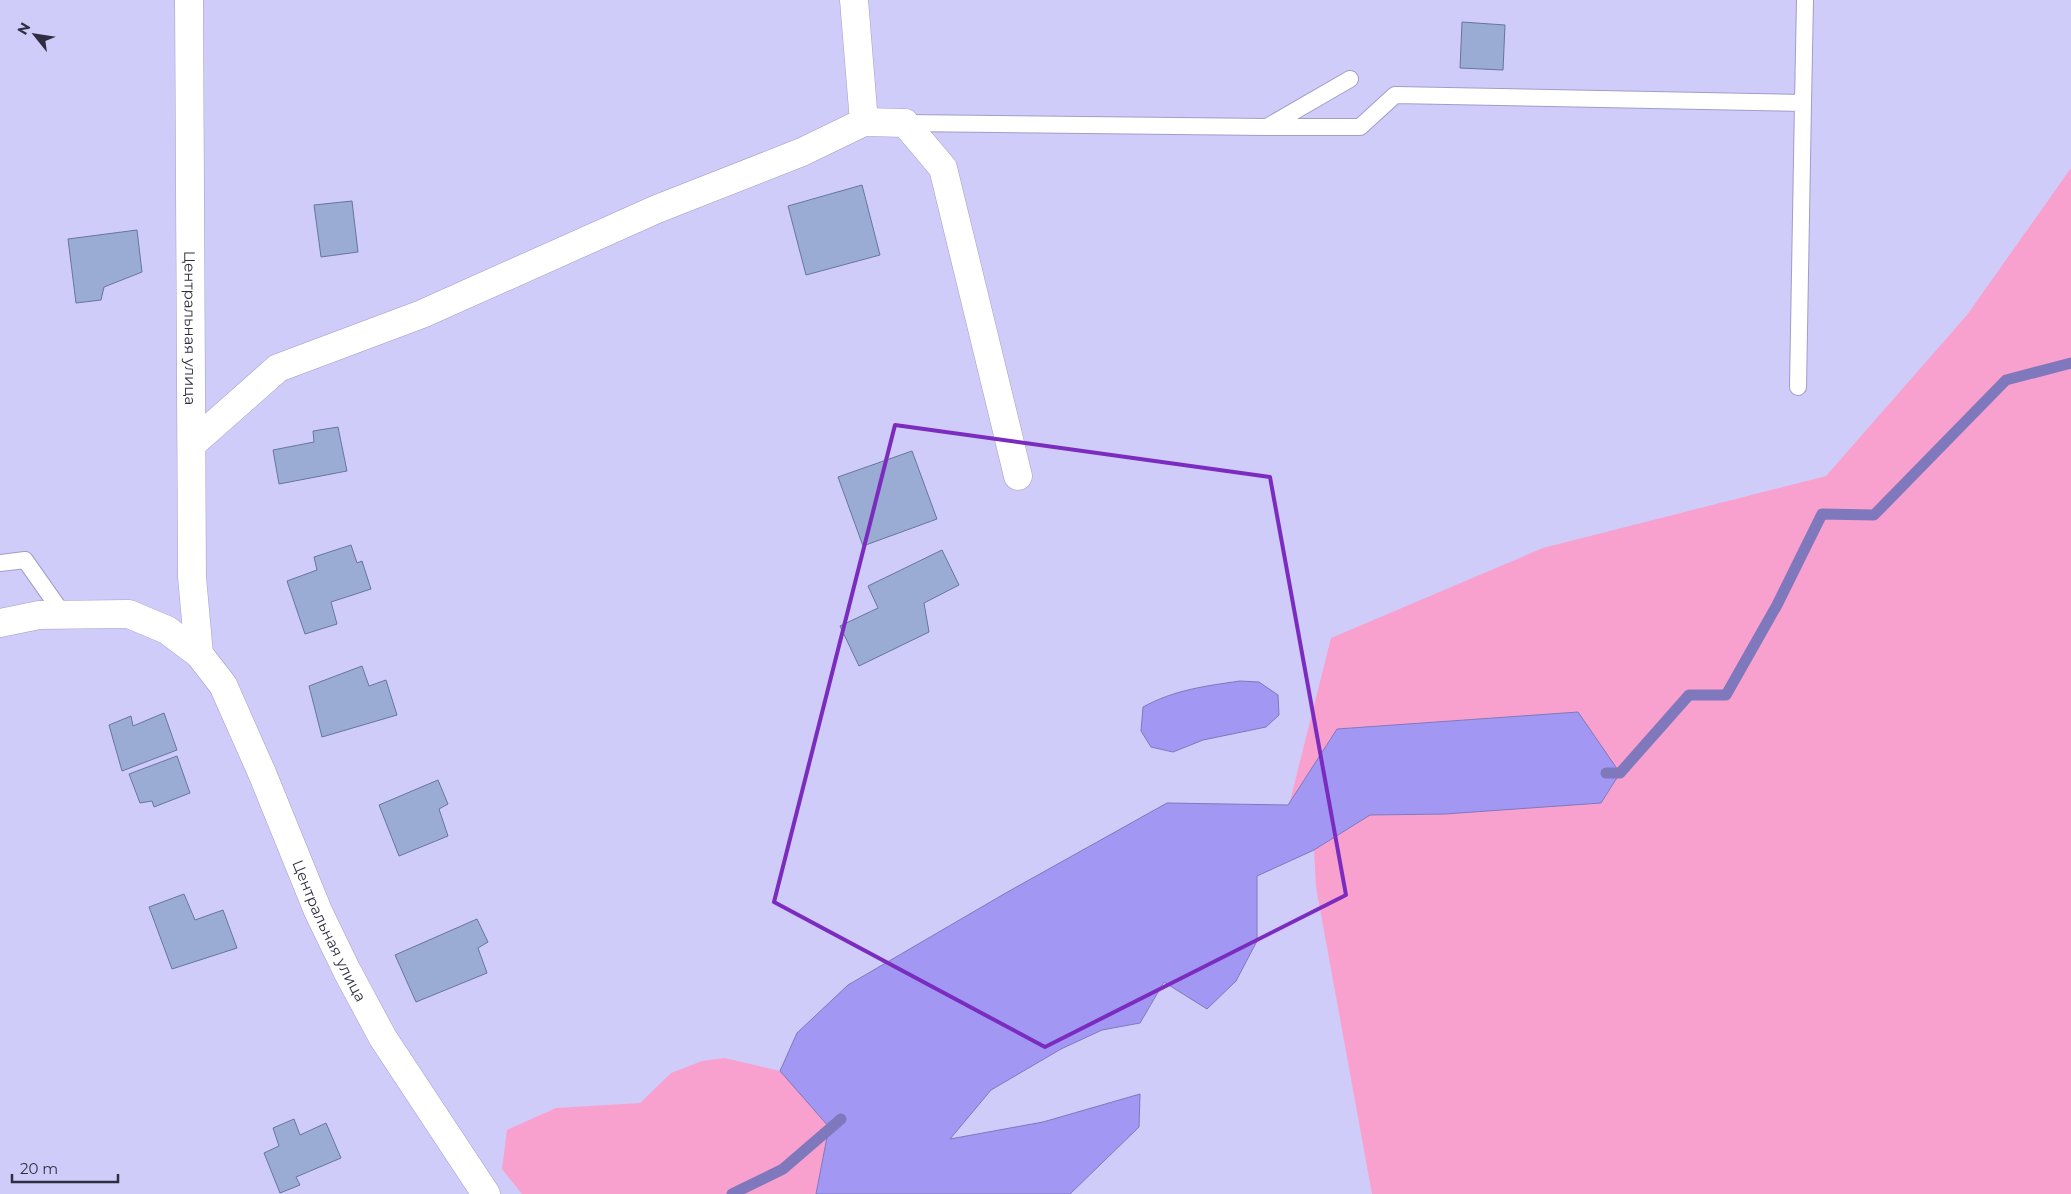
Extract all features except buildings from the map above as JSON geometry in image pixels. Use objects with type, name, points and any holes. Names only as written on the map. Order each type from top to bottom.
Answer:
[{"type":"street","name":"Центральная улица","points":[[189,0],[192,577],[198,654]]},
{"type":"street","points":[[854,0],[864,122]]},
{"type":"street","points":[[192,444],[278,368],[422,314],[657,209],[802,152],[864,122],[905,123],[943,168],[1018,476]]},
{"type":"street","name":"Центральная улица","points":[[0,623],[39,615],[129,614],[167,630],[198,654],[223,685],[262,773],[318,911],[347,971],[383,1038],[486,1194]]},
{"type":"lane","points":[[1798,387],[1805,0]]},
{"type":"lane","points":[[1266,127],[1350,79]]},
{"type":"lane","points":[[905,123],[1360,127],[1394,95],[1803,103]]},
{"type":"lane","points":[[0,564],[25,560],[63,614]]},
{"type":"highlighted area","points":[[895,425],[1270,477],[1346,895],[1045,1047],[774,902]]},
{"type":"shaded area","points":[[2071,168],[2071,1194],[1372,1194],[1316,887],[1314,850],[1370,815],[1445,814],[1578,712],[1337,729],[1289,805],[1331,638],[1543,548],[1826,476],[1967,315]]},
{"type":"shaded area","points":[[1240,681],[1259,682],[1278,695],[1279,715],[1266,727],[1203,740],[1173,752],[1151,747],[1141,731],[1143,707],[1166,696],[1202,687]]},
{"type":"shaded area","points":[[1578,712],[1620,773],[1601,803],[1445,814],[1370,815],[1314,850],[1257,876],[1257,941],[1236,981],[1207,1009],[1164,982],[1140,1023],[1102,1030],[1061,1049],[991,1090],[950,1139],[1043,1122],[1140,1094],[1139,1127],[1070,1194],[816,1194],[829,1127],[780,1071],[797,1033],[848,985],[1004,894],[1167,803],[1288,805],[1337,729]]},
{"type":"shaded area","points":[[725,1058],[780,1071],[829,1127],[816,1194],[522,1194],[502,1169],[507,1130],[556,1108],[640,1103],[671,1073],[702,1061]]},
{"type":"waterway","points":[[1606,773],[1620,773],[1689,695],[1726,695],[1777,605],[1822,514],[1874,515],[2006,380],[2071,363]]},
{"type":"waterway","points":[[732,1194],[783,1169],[841,1119]]}]
